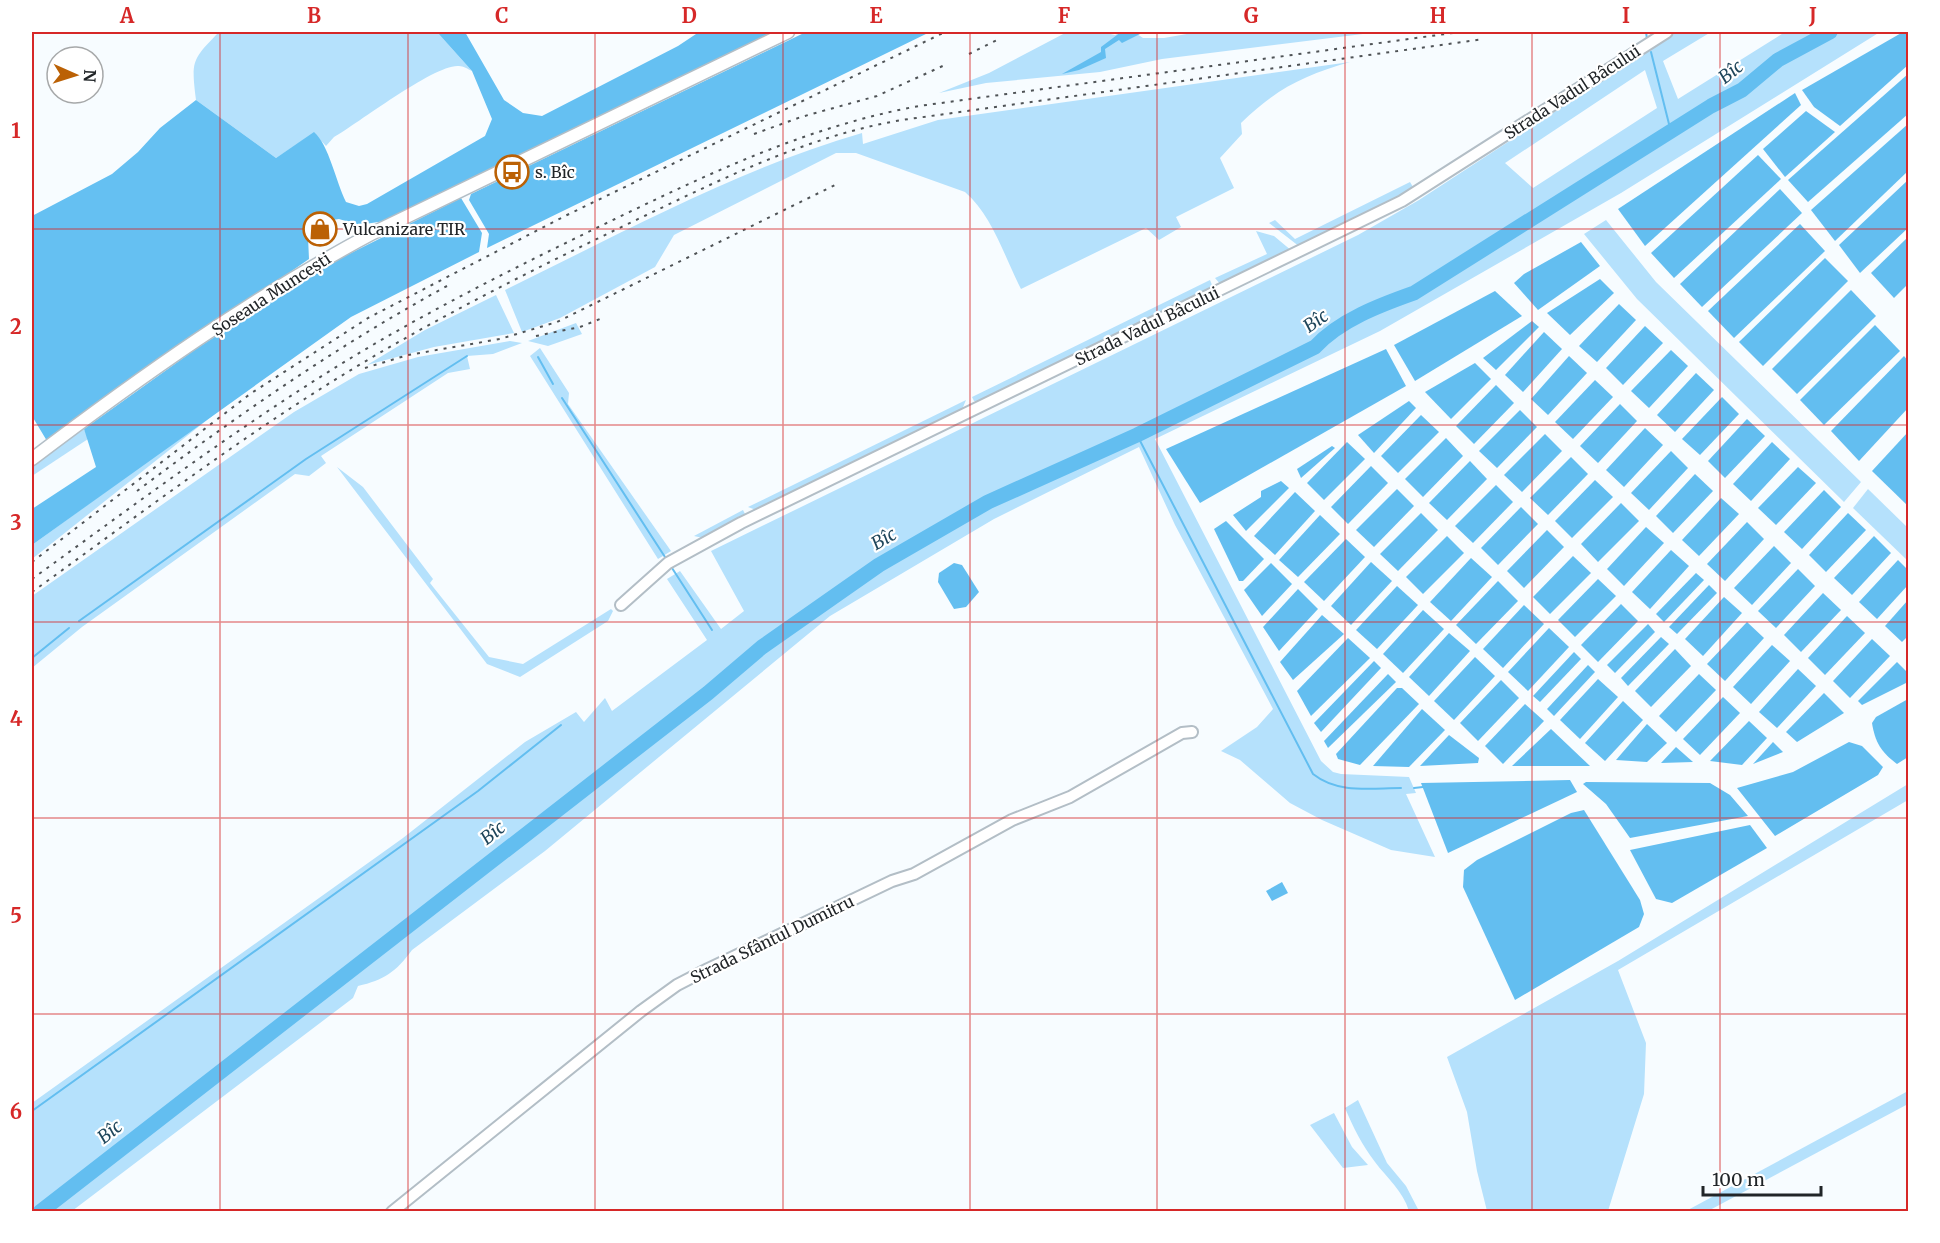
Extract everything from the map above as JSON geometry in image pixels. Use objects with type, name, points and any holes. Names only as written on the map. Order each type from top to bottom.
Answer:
[{"type":"main road","name":"Șoseaua Muncești","points":[[32,459],[130,388],[311,266],[372,233],[788,32]]},
{"type":"street","name":"Strada Vadul Bâcului","points":[[621,605],[668,563],[741,523],[1402,201],[1666,32]]},
{"type":"street","name":"Strada Sfântul Dumitru","points":[[392,1212],[641,1011],[677,985],[805,922],[914,873],[1012,820],[1070,797],[1182,733],[1192,732]]},
{"type":"shaded area","points":[[219,32],[437,32],[472,71],[459,66],[433,74],[334,137],[326,146],[314,133],[276,158],[196,100],[195,62],[203,49]]},
{"type":"shaded area","points":[[437,32],[465,32],[504,100],[523,113],[542,116],[678,46],[699,32],[777,32],[385,221],[358,225],[339,219],[326,221],[308,237],[309,259],[47,441],[32,416],[32,216],[112,174],[138,152],[160,128],[196,100],[276,158],[314,132],[324,146],[346,202],[359,206],[367,204],[485,136],[492,119],[472,71]]},
{"type":"shaded area","points":[[806,32],[930,32],[487,248],[489,234],[469,200],[471,194]]},
{"type":"shaded area","points":[[1067,32],[1101,32],[1115,35],[1121,32],[1134,32],[1143,38],[1164,38],[1198,32],[1379,32],[1162,59],[1100,72],[986,83],[939,93],[989,73]]},
{"type":"shaded area","points":[[1121,32],[1144,32],[1122,43],[1119,40],[1105,49],[1106,58],[1079,70],[1062,74],[1101,52],[1101,47]]},
{"type":"shaded area","points":[[1677,32],[1711,32],[1663,61],[1678,99],[1785,32],[1880,32],[1621,193],[1380,331],[1155,439],[1321,761],[1333,772],[1341,774],[1409,777],[1416,793],[1406,794],[1435,857],[1391,850],[1322,820],[1290,803],[1240,760],[1221,751],[1257,727],[1273,709],[1175,525],[1139,447],[994,519],[830,616],[545,851],[412,950],[395,969],[382,978],[358,986],[353,998],[72,1211],[32,1212],[32,1103],[403,838],[525,742],[576,712],[584,722],[605,698],[612,711],[707,640],[667,579],[680,571],[721,629],[744,611],[711,551],[1358,235],[1419,200]],"holes":[[[1645,70],[1657,108],[1533,188],[1505,163]]]},
{"type":"shaded area","points":[[1903,32],[1908,32],[1908,65],[1840,126],[1814,107],[1802,90]]},
{"type":"shaded area","points":[[1350,62],[1318,72],[1291,85],[1266,101],[1241,123],[1242,134],[1220,158],[1234,188],[1176,217],[1181,227],[1159,240],[1146,228],[1021,289],[997,237],[983,213],[965,192],[856,153],[836,153],[674,235],[655,267],[560,318],[522,332],[505,290],[725,183],[862,133],[863,144],[938,120]]},
{"type":"shaded area","points":[[1908,74],[1908,114],[1808,202],[1788,180]]},
{"type":"shaded area","points":[[1795,93],[1801,105],[1645,246],[1618,209]]},
{"type":"shaded area","points":[[1806,111],[1835,132],[1785,177],[1763,149]]},
{"type":"shaded area","points":[[1908,124],[1908,171],[1835,241],[1811,210]]},
{"type":"shaded area","points":[[1758,155],[1781,179],[1674,278],[1651,253]]},
{"type":"shaded area","points":[[1908,180],[1908,228],[1860,273],[1839,245]]},
{"type":"shaded area","points":[[1410,182],[1413,187],[1408,193],[1300,247],[1269,223],[1275,220],[1295,239]]},
{"type":"shaded area","points":[[1780,189],[1802,213],[1702,307],[1680,284]]},
{"type":"shaded area","points":[[461,198],[482,233],[479,252],[351,317],[32,545],[32,509],[96,467],[84,429],[193,351],[317,270]]},
{"type":"shaded area","points":[[1606,220],[1656,282],[1861,482],[1844,502],[1637,299],[1584,234]]},
{"type":"shaded area","points":[[1800,224],[1825,251],[1734,338],[1708,311]]},
{"type":"shaded area","points":[[1256,231],[1274,236],[1292,251],[1221,285],[1215,278],[1267,254]]},
{"type":"shaded area","points":[[1908,237],[1908,284],[1894,298],[1871,273]]},
{"type":"shaded area","points":[[1581,242],[1600,266],[1538,310],[1514,283],[1524,274]]},
{"type":"shaded area","points":[[1825,258],[1848,281],[1763,366],[1739,342]]},
{"type":"shaded area","points":[[1600,279],[1614,293],[1570,335],[1547,313]]},
{"type":"shaded area","points":[[1210,280],[1214,290],[982,402],[974,401],[972,397]]},
{"type":"shaded area","points":[[1851,290],[1876,316],[1797,394],[1772,369]]},
{"type":"shaded area","points":[[1495,291],[1522,316],[1415,381],[1394,345]]},
{"type":"shaded area","points":[[496,295],[514,333],[434,347],[367,365],[425,330]]},
{"type":"shaded area","points":[[1619,304],[1636,320],[1597,362],[1579,346]]},
{"type":"shaded area","points":[[1532,321],[1539,327],[1496,370],[1483,358]]},
{"type":"shaded area","points":[[576,323],[582,334],[548,346],[528,341]]},
{"type":"shaded area","points":[[1875,325],[1900,351],[1824,425],[1800,400]]},
{"type":"shaded area","points":[[1645,326],[1663,343],[1623,385],[1606,368]]},
{"type":"shaded area","points":[[1544,332],[1562,349],[1523,392],[1505,375]]},
{"type":"shaded area","points":[[510,341],[522,343],[493,354],[467,356],[470,369],[448,373],[321,456],[326,463],[309,476],[295,474],[82,627],[32,668],[32,596],[294,412],[359,374],[418,357]]},
{"type":"shaded area","points":[[540,348],[569,393],[568,404],[671,551],[658,559],[530,356]]},
{"type":"shaded area","points":[[1386,349],[1406,386],[1200,503],[1166,449]]},
{"type":"shaded area","points":[[1671,350],[1688,366],[1649,408],[1631,391]]},
{"type":"shaded area","points":[[1569,356],[1587,373],[1548,415],[1531,399]]},
{"type":"shaded area","points":[[1904,356],[1908,361],[1908,408],[1859,461],[1831,431]]},
{"type":"shaded area","points":[[1475,363],[1491,379],[1451,419],[1425,392]]},
{"type":"shaded area","points":[[1696,373],[1714,390],[1675,432],[1657,415]]},
{"type":"shaded area","points":[[1595,380],[1613,397],[1573,439],[1555,422]]},
{"type":"shaded area","points":[[1496,385],[1514,403],[1474,444],[1456,426]]},
{"type":"shaded area","points":[[1722,397],[1739,414],[1700,455],[1682,439]]},
{"type":"shaded area","points":[[966,400],[961,412],[756,510],[748,507]]},
{"type":"shaded area","points":[[231,401],[32,559],[32,545]]},
{"type":"shaded area","points":[[1409,401],[1416,408],[1374,453],[1358,435]]},
{"type":"shaded area","points":[[1620,404],[1637,421],[1598,463],[1580,446]]},
{"type":"shaded area","points":[[1520,410],[1537,427],[1497,468],[1479,451]]},
{"type":"shaded area","points":[[1421,415],[1439,432],[1398,473],[1381,456]]},
{"type":"shaded area","points":[[1747,419],[1765,436],[1725,478],[1708,461]]},
{"type":"shaded area","points":[[1645,428],[1663,445],[1624,487],[1606,470]]},
{"type":"shaded area","points":[[84,429],[88,439],[32,476],[32,466]]},
{"type":"shaded area","points":[[1908,432],[1908,506],[1872,471]]},
{"type":"shaded area","points":[[1545,434],[1562,451],[1522,492],[1504,475]]},
{"type":"shaded area","points":[[1446,438],[1463,456],[1423,497],[1405,479]]},
{"type":"shaded area","points":[[1347,442],[1365,459],[1324,500],[1307,483]]},
{"type":"shaded area","points":[[1772,442],[1790,459],[1751,501],[1733,484]]},
{"type":"shaded area","points":[[1332,446],[1335,448],[1301,478],[1297,469]]},
{"type":"shaded area","points":[[1671,451],[1688,468],[1649,510],[1631,493]]},
{"type":"shaded area","points":[[1571,457],[1588,474],[1548,515],[1530,498]]},
{"type":"shaded area","points":[[1470,461],[1487,479],[1447,520],[1429,503]]},
{"type":"shaded area","points":[[1371,466],[1388,483],[1348,524],[1331,507]]},
{"type":"shaded area","points":[[337,467],[363,487],[433,579],[430,583],[489,657],[523,664],[611,609],[613,611],[608,621],[520,677],[487,664]]},
{"type":"shaded area","points":[[1798,467],[1816,483],[1776,525],[1758,508]]},
{"type":"shaded area","points":[[1695,474],[1713,491],[1673,533],[1656,516]]},
{"type":"shaded area","points":[[1595,480],[1613,497],[1572,538],[1555,521]]},
{"type":"shaded area","points":[[1281,481],[1289,488],[1246,531],[1233,515],[1261,497],[1261,491]]},
{"type":"shaded area","points":[[1496,485],[1513,502],[1473,543],[1455,526]]},
{"type":"shaded area","points":[[1397,489],[1414,506],[1374,547],[1356,530]]},
{"type":"shaded area","points":[[1868,489],[1908,528],[1908,561],[1853,508]]},
{"type":"shaded area","points":[[1824,490],[1841,507],[1802,549],[1784,532]]},
{"type":"shaded area","points":[[1295,492],[1315,511],[1275,555],[1254,536]]},
{"type":"shaded area","points":[[1721,498],[1739,514],[1699,556],[1682,540]]},
{"type":"shaded area","points":[[1621,503],[1639,521],[1598,562],[1581,544]]},
{"type":"shaded area","points":[[1521,507],[1538,524],[1498,565],[1481,548]]},
{"type":"shaded area","points":[[743,510],[746,516],[703,538],[694,536]]},
{"type":"shaded area","points":[[1421,513],[1438,530],[1398,571],[1380,554]]},
{"type":"shaded area","points":[[1848,513],[1866,530],[1826,572],[1809,555]]},
{"type":"shaded area","points":[[1320,515],[1340,534],[1298,577],[1279,560]]},
{"type":"shaded area","points":[[1226,521],[1264,559],[1243,581],[1239,581],[1214,529]]},
{"type":"shaded area","points":[[1747,522],[1764,539],[1725,581],[1707,564]]},
{"type":"shaded area","points":[[1646,527],[1664,543],[1624,586],[1607,569]]},
{"type":"shaded area","points":[[1547,530],[1564,547],[1524,588],[1507,571]]},
{"type":"shaded area","points":[[1447,536],[1464,553],[1423,594],[1406,577]]},
{"type":"shaded area","points":[[1874,536],[1891,553],[1852,595],[1834,578]]},
{"type":"shaded area","points":[[1346,539],[1365,557],[1324,601],[1304,582]]},
{"type":"shaded area","points":[[1774,546],[1791,563],[1752,605],[1734,588]]},
{"type":"shaded area","points":[[1671,550],[1689,566],[1650,609],[1632,592]]},
{"type":"shaded area","points":[[1573,556],[1591,573],[1550,614],[1533,597]]},
{"type":"shaded area","points":[[1471,558],[1492,577],[1451,621],[1430,602]]},
{"type":"shaded area","points":[[1898,560],[1908,570],[1908,585],[1877,619],[1859,602]]},
{"type":"shaded area","points":[[1371,562],[1392,581],[1351,625],[1331,606]]},
{"type":"shaded area","points":[[954,563],[962,565],[979,592],[966,607],[954,609],[938,582],[939,573]]},
{"type":"shaded area","points":[[1271,563],[1292,584],[1262,616],[1244,590]]},
{"type":"shaded area","points":[[1798,569],[1815,586],[1776,628],[1758,611]]},
{"type":"shaded area","points":[[1696,573],[1704,580],[1664,622],[1656,614]]},
{"type":"shaded area","points":[[1598,579],[1616,596],[1575,637],[1558,620]]},
{"type":"shaded area","points":[[1498,581],[1518,601],[1476,644],[1456,625]]},
{"type":"shaded area","points":[[1709,585],[1717,593],[1677,634],[1669,627]]},
{"type":"shaded area","points":[[1397,586],[1418,605],[1377,649],[1356,630]]},
{"type":"shaded area","points":[[1298,589],[1318,609],[1279,651],[1263,627]]},
{"type":"shaded area","points":[[1823,593],[1841,610],[1801,652],[1784,635]]},
{"type":"shaded area","points":[[1724,597],[1742,613],[1703,656],[1685,639]]},
{"type":"shaded area","points":[[1908,600],[1908,636],[1902,642],[1885,626]]},
{"type":"shaded area","points":[[1621,604],[1638,621],[1598,662],[1581,645]]},
{"type":"shaded area","points":[[1524,605],[1544,624],[1503,668],[1483,649]]},
{"type":"shaded area","points":[[1423,610],[1444,629],[1403,673],[1383,654]]},
{"type":"shaded area","points":[[1322,615],[1344,634],[1293,680],[1280,662]]},
{"type":"shaded area","points":[[1847,616],[1865,633],[1825,675],[1808,658]]},
{"type":"shaded area","points":[[1747,622],[1764,638],[1725,681],[1707,664]]},
{"type":"shaded area","points":[[1648,624],[1655,632],[1615,673],[1607,665]]},
{"type":"shaded area","points":[[1549,628],[1569,647],[1528,691],[1508,672]]},
{"type":"shaded area","points":[[1449,633],[1470,651],[1429,696],[1409,677]]},
{"type":"shaded area","points":[[1661,637],[1669,644],[1628,686],[1621,678]]},
{"type":"shaded area","points":[[1348,638],[1370,658],[1311,716],[1297,691]]},
{"type":"shaded area","points":[[1872,639],[1890,656],[1850,698],[1833,681]]},
{"type":"shaded area","points":[[1772,645],[1790,661],[1751,704],[1733,687]]},
{"type":"shaded area","points":[[1675,649],[1691,666],[1651,707],[1635,691]]},
{"type":"shaded area","points":[[1574,652],[1581,659],[1540,702],[1533,696]]},
{"type":"shaded area","points":[[1475,657],[1495,676],[1454,720],[1434,701]]},
{"type":"shaded area","points":[[1374,661],[1381,668],[1321,732],[1314,723]]},
{"type":"shaded area","points":[[1897,662],[1908,673],[1908,682],[1862,705],[1858,701]]},
{"type":"shaded area","points":[[1588,665],[1595,672],[1554,716],[1547,709]]},
{"type":"shaded area","points":[[1798,669],[1816,686],[1777,728],[1759,712]]},
{"type":"shaded area","points":[[1388,674],[1396,682],[1328,748],[1324,741]]},
{"type":"shaded area","points":[[1699,674],[1716,690],[1676,732],[1659,716]]},
{"type":"shaded area","points":[[1598,679],[1618,697],[1580,739],[1560,720]]},
{"type":"shaded area","points":[[1501,680],[1519,698],[1478,741],[1460,723]]},
{"type":"shaded area","points":[[1397,688],[1402,688],[1419,704],[1360,765],[1338,759],[1336,754]]},
{"type":"shaded area","points":[[1824,693],[1844,713],[1797,742],[1786,732]]},
{"type":"shaded area","points":[[1723,697],[1740,713],[1700,755],[1683,739]]},
{"type":"shaded area","points":[[1908,699],[1908,757],[1897,764],[1880,746],[1872,723],[1876,717]]},
{"type":"shaded area","points":[[1623,701],[1643,720],[1605,761],[1585,743]]},
{"type":"shaded area","points":[[1525,704],[1544,721],[1503,764],[1485,746]]},
{"type":"shaded area","points":[[1422,709],[1445,730],[1409,767],[1373,766]]},
{"type":"shaded area","points":[[1749,721],[1767,738],[1742,765],[1710,761]]},
{"type":"shaded area","points":[[1647,724],[1667,743],[1647,762],[1616,760]]},
{"type":"shaded area","points":[[1551,729],[1590,766],[1512,766]]},
{"type":"shaded area","points":[[1449,735],[1479,758],[1478,763],[1420,766]]},
{"type":"shaded area","points":[[1773,742],[1783,752],[1753,764]]},
{"type":"shaded area","points":[[1849,742],[1862,746],[1883,767],[1878,775],[1775,836],[1737,788],[1793,772]]},
{"type":"shaded area","points":[[1676,747],[1693,762],[1661,763]]},
{"type":"shaded area","points":[[1570,780],[1577,792],[1448,853],[1421,783]]},
{"type":"shaded area","points":[[1586,782],[1710,783],[1730,795],[1748,816],[1630,838],[1606,804],[1583,784]]},
{"type":"shaded area","points":[[1908,784],[1908,800],[1618,970],[1646,1043],[1644,1094],[1608,1211],[1487,1211],[1477,1171],[1467,1112],[1447,1057],[1618,961]]},
{"type":"shaded area","points":[[1584,810],[1640,900],[1644,914],[1639,927],[1515,1000],[1463,887],[1464,870],[1477,860],[1571,813]]},
{"type":"shaded area","points":[[1750,825],[1767,848],[1672,903],[1656,899],[1630,850]]},
{"type":"shaded area","points":[[1282,882],[1288,893],[1272,901],[1266,891]]},
{"type":"shaded area","points":[[1908,1091],[1908,1104],[1708,1211],[1686,1211]]},
{"type":"shaded area","points":[[1358,1100],[1387,1163],[1406,1186],[1419,1211],[1409,1211],[1399,1191],[1375,1162],[1358,1136],[1345,1108]]},
{"type":"shaded area","points":[[1334,1113],[1352,1147],[1368,1165],[1343,1168],[1310,1125]]},
{"type":"waterway","points":[[1646,32],[1647,39]]},
{"type":"waterway","name":"Bîc","points":[[40,1212],[708,693],[762,647],[879,565],[988,502],[1137,435],[1315,347],[1336,329],[1361,314],[1414,293],[1711,106],[1742,90],[1778,60],[1830,32]]},
{"type":"waterway","points":[[1651,52],[1671,132]]},
{"type":"waterway","points":[[79,621],[306,459],[467,356]]},
{"type":"waterway","points":[[538,357],[553,384]]},
{"type":"waterway","points":[[562,398],[665,557]]},
{"type":"waterway","points":[[1137,435],[1313,774],[1333,785],[1344,787],[1401,788]]},
{"type":"waterway","points":[[672,568],[712,630]]},
{"type":"waterway","points":[[32,658],[69,628]]},
{"type":"waterway","points":[[32,1111],[478,791],[561,725]]},
{"type":"waterway","points":[[1414,788],[1423,787]]},
{"type":"railway","points":[[32,562],[250,394],[368,318],[567,215],[945,32]]},
{"type":"railway","points":[[32,579],[223,442],[301,389],[374,344],[545,253],[689,184],[763,152],[839,125],[919,106],[1460,32]]},
{"type":"railway","points":[[969,54],[1001,38]]},
{"type":"railway","points":[[32,592],[242,441],[314,393],[392,346],[472,302],[595,240],[733,175],[799,148],[867,127],[902,120],[1484,39]]},
{"type":"railway","points":[[754,134],[801,117],[877,96],[947,64]]},
{"type":"railway","points":[[365,368],[408,355],[500,339],[557,322],[837,184]]},
{"type":"railway","points":[[137,491],[289,382],[366,333],[447,286]]},
{"type":"railway","points":[[536,336],[580,327],[600,319]]},
{"type":"place","name":"s. Bîc","points":[[512,172]]},
{"type":"place","name":"Vulcanizare TIR","points":[[320,229]]}]
